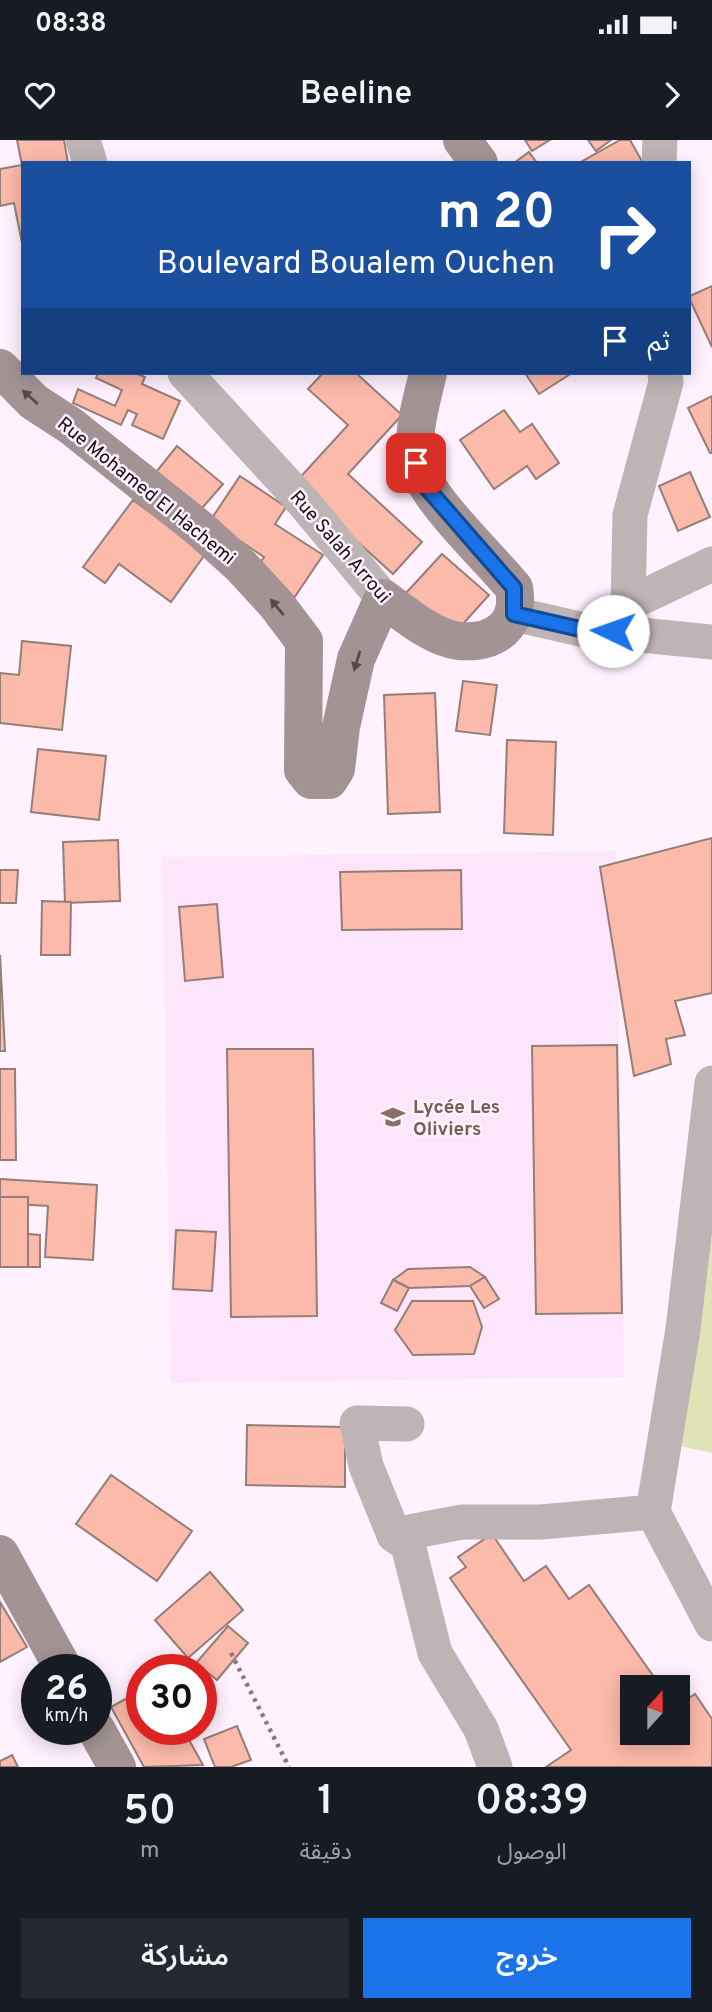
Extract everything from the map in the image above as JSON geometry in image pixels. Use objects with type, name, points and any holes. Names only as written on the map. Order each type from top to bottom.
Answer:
[{"type":"main road","points":[[462,140],[478,161]]},
{"type":"main road","name":"Rue Mohamed El Hachemi","points":[[0,368],[34,402],[71,426],[200,529],[241,566],[290,623],[304,642],[301,740],[303,771],[311,780],[329,780],[336,769],[341,727],[356,659],[383,598]]},
{"type":"main road","points":[[428,375],[417,428],[416,463],[427,488],[514,588],[515,608]]},
{"type":"main road","name":"Rue Salah Arroui","points":[[383,598],[414,620],[459,641],[495,635],[508,626],[515,608]]},
{"type":"main road","points":[[0,1554],[55,1654]]},
{"type":"main road","points":[[105,1745],[117,1767]]},
{"type":"street","points":[[83,140],[89,161]]},
{"type":"street","points":[[659,161],[660,140]]},
{"type":"street","name":"Rue Salah Arroui","points":[[187,375],[304,503],[383,598]]},
{"type":"street","points":[[620,617],[630,515],[666,382],[665,375]]},
{"type":"street","points":[[515,608],[580,629],[620,617],[712,564]]},
{"type":"street","points":[[620,617],[712,642]]},
{"type":"street","points":[[712,1083],[683,1329],[653,1512],[712,1624]]},
{"type":"street","points":[[407,1424],[357,1423],[366,1466],[394,1535],[408,1545],[435,1653],[481,1729],[495,1767]]},
{"type":"street","points":[[394,1535],[462,1522],[541,1522],[653,1512]]},
{"type":"path","points":[[231,1653],[289,1767]]},
{"type":"shaded area","name":"Lycée Les Oliviers","points":[[616,851],[624,1377],[171,1383],[162,857]]},
{"type":"green space","points":[[712,1193],[712,1453],[680,1446]]},
{"type":"building","points":[[17,140],[64,140],[68,161],[21,161]]},
{"type":"building","points":[[525,140],[550,140],[532,151]]},
{"type":"building","points":[[588,140],[611,140],[596,151]]},
{"type":"building","points":[[620,140],[630,140],[642,161],[583,161]]},
{"type":"building","points":[[529,152],[536,161],[517,161]]},
{"type":"building","points":[[21,165],[21,238],[14,203],[0,206],[0,169]]},
{"type":"building","points":[[712,286],[712,347],[691,302],[691,296]]},
{"type":"building","points":[[97,375],[140,375],[145,377],[142,384],[180,401],[163,439],[132,425],[137,414],[128,410],[121,425],[73,403],[78,389],[115,406],[122,390],[96,378]]},
{"type":"building","points":[[321,375],[358,375],[402,415],[348,474],[422,542],[393,574],[294,484],[348,425],[308,389]]},
{"type":"building","points":[[526,375],[569,375],[539,394]]},
{"type":"building","points":[[712,396],[712,453],[710,453],[688,408]]},
{"type":"building","points":[[504,410],[520,432],[532,424],[559,463],[536,479],[527,466],[494,489],[460,440]]},
{"type":"building","points":[[177,446],[223,484],[197,514],[152,477]]},
{"type":"building","points":[[690,472],[710,517],[678,531],[659,486]]},
{"type":"building","points":[[240,476],[286,507],[275,524],[323,555],[294,598],[255,571],[264,557],[210,521]]},
{"type":"building","points":[[133,500],[206,553],[171,602],[119,564],[105,583],[83,567]]},
{"type":"building","points":[[442,554],[489,595],[452,636],[405,594]]},
{"type":"building","points":[[22,641],[71,646],[62,730],[0,723],[0,673],[19,675]]},
{"type":"building","points":[[463,681],[497,685],[490,735],[456,731]]},
{"type":"building","points":[[435,693],[440,812],[388,814],[384,695]]},
{"type":"building","points":[[507,740],[556,742],[553,835],[504,833]]},
{"type":"building","points":[[38,749],[106,756],[99,820],[31,812]]},
{"type":"building","points":[[712,838],[712,993],[675,1001],[685,1035],[666,1039],[671,1064],[634,1076],[600,867]]},
{"type":"building","points":[[118,840],[120,901],[65,903],[63,842]]},
{"type":"building","points":[[0,870],[18,870],[16,903],[0,903]]},
{"type":"building","points":[[461,870],[462,929],[342,930],[340,872]]},
{"type":"building","points":[[42,901],[71,902],[70,955],[41,955]]},
{"type":"building","points":[[217,904],[223,977],[185,981],[179,907]]},
{"type":"building","points":[[0,955],[5,1051],[0,1051]]},
{"type":"building","points":[[617,1045],[622,1313],[536,1314],[532,1046]]},
{"type":"building","points":[[227,1049],[313,1049],[317,1316],[231,1317]]},
{"type":"building","points":[[0,1069],[15,1069],[16,1160],[0,1160]]},
{"type":"building","points":[[0,1179],[97,1185],[93,1260],[45,1257],[48,1206],[0,1203]]},
{"type":"building","points":[[0,1197],[28,1197],[28,1267],[0,1267]]},
{"type":"building","points":[[176,1230],[216,1232],[212,1291],[173,1289]]},
{"type":"building","points":[[28,1234],[40,1235],[40,1267],[28,1267]]},
{"type":"building","points":[[470,1267],[485,1277],[470,1286],[409,1288],[393,1280],[408,1269]]},
{"type":"building","points":[[485,1277],[499,1299],[484,1308],[470,1286]]},
{"type":"building","points":[[393,1280],[409,1288],[397,1311],[381,1303]]},
{"type":"building","points":[[412,1301],[473,1301],[482,1327],[474,1354],[413,1355],[395,1330]]},
{"type":"building","points":[[247,1425],[345,1427],[345,1487],[246,1485]]},
{"type":"building","points":[[111,1475],[192,1531],[157,1581],[76,1524]]},
{"type":"building","points":[[492,1534],[524,1581],[546,1566],[569,1599],[589,1585],[653,1675],[620,1675],[620,1745],[690,1745],[690,1697],[695,1694],[712,1719],[712,1767],[546,1767],[571,1750],[450,1578],[466,1567],[458,1557]]},
{"type":"building","points":[[210,1572],[243,1610],[193,1654],[185,1654],[155,1620]]},
{"type":"building","points":[[0,1602],[27,1647],[0,1662]]},
{"type":"building","points":[[228,1626],[248,1643],[217,1680],[217,1654],[204,1654]]},
{"type":"building","points":[[126,1699],[126,1734],[112,1709]]},
{"type":"building","points":[[237,1726],[251,1760],[231,1767],[215,1767],[206,1745],[217,1745],[217,1734]]},
{"type":"building","points":[[132,1745],[192,1745],[203,1765],[144,1767]]},
{"type":"building","points":[[12,1755],[18,1767],[0,1767],[0,1761]]},
{"type":"place","name":"Lycée Les Oliviers","points":[[393,1117]]},
{"type":"route","points":[[416,463],[427,488],[514,588],[517,601],[514,614],[580,629],[613,631]]}]
